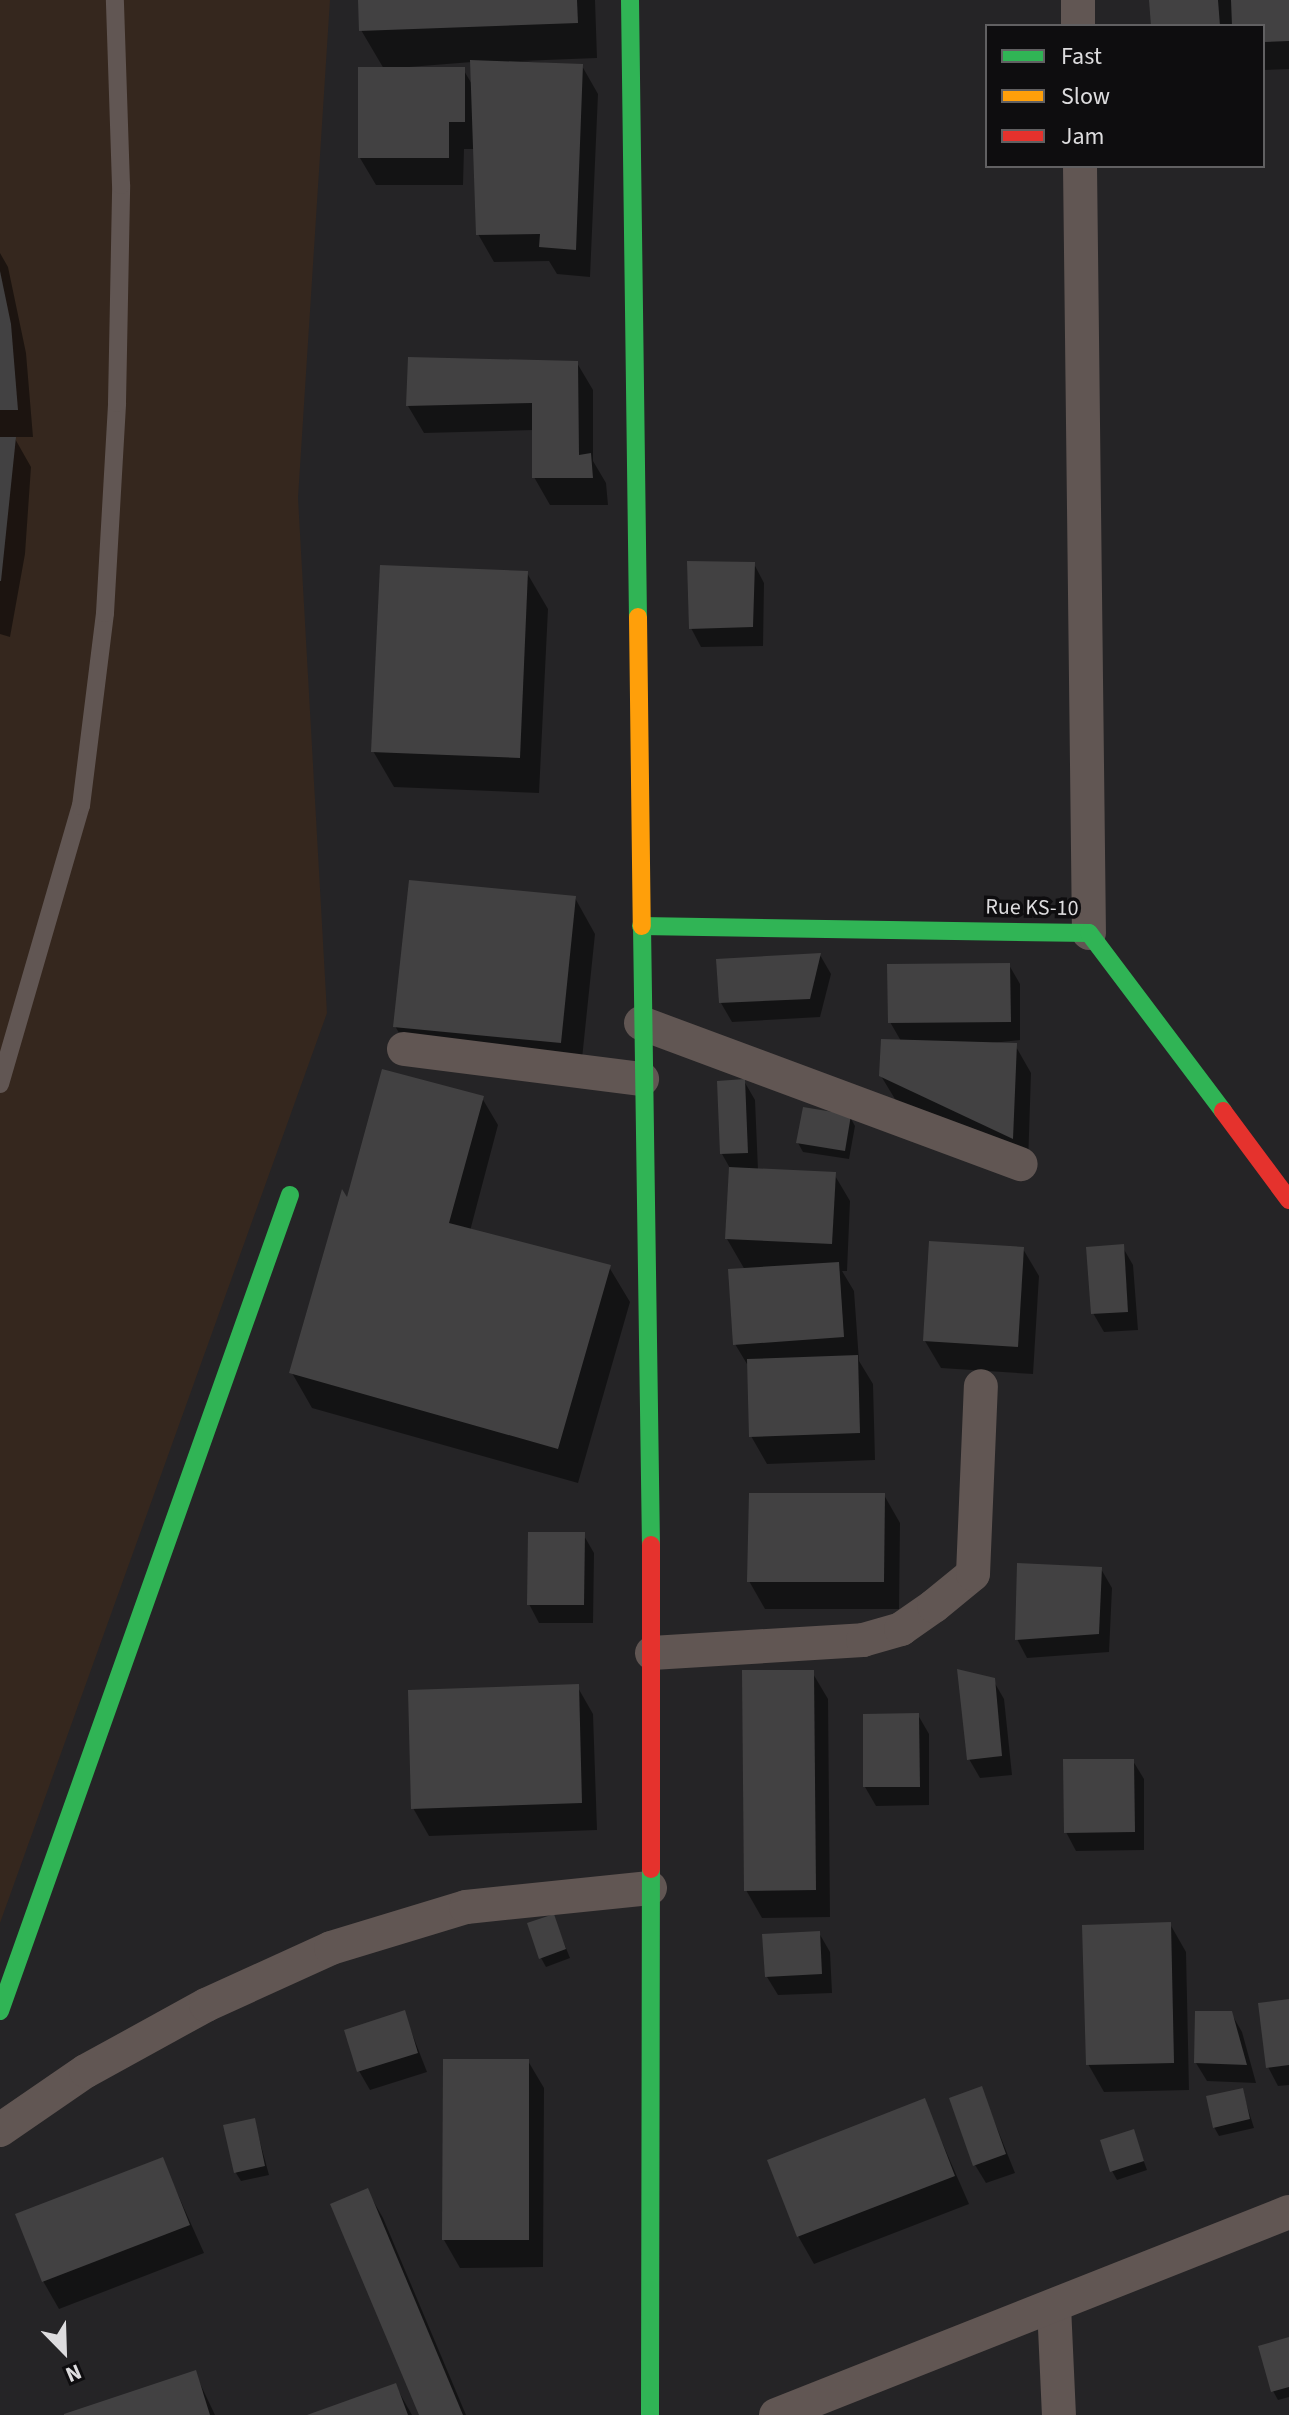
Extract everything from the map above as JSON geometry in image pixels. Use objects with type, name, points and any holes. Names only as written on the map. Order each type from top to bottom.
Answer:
[{"type":"street","points":[[630,0],[641,1023],[652,1653],[650,2415]]},
{"type":"street","points":[[1078,0],[1078,24]]},
{"type":"street","points":[[1080,168],[1089,933]]},
{"type":"street","name":"Rue KS-10","points":[[641,926],[1089,933],[1289,1200]]},
{"type":"street","points":[[641,1023],[1021,1164]]},
{"type":"street","points":[[404,1049],[642,1079]]},
{"type":"street","points":[[0,2011],[290,1195]]},
{"type":"street","points":[[652,1653],[863,1640],[901,1629],[934,1606],[973,1574],[981,1386]]},
{"type":"street","points":[[0,2130],[86,2071],[179,2020],[331,1948],[466,1907],[650,1888]]},
{"type":"street","points":[[776,2415],[1289,2212]]},
{"type":"street","points":[[1054,2306],[1059,2415]]},
{"type":"lane","points":[[0,1084],[81,806],[105,613],[117,403],[121,185],[115,0]]},
{"type":"shaded area","points":[[0,0],[330,0],[298,498],[327,1013],[0,1923]]},
{"type":"building","points":[[358,0],[577,0],[578,23],[359,31]]},
{"type":"building","points":[[1149,0],[1218,0],[1220,24],[1151,24]]},
{"type":"building","points":[[1231,0],[1289,0],[1289,41],[1265,42],[1265,24],[1232,24]]},
{"type":"building","points":[[470,60],[583,64],[576,250],[539,247],[540,234],[476,235]]},
{"type":"building","points":[[358,67],[465,67],[465,122],[449,122],[449,158],[358,158]]},
{"type":"building","points":[[0,271],[11,324],[18,410],[0,410]]},
{"type":"building","points":[[408,357],[578,361],[579,455],[591,453],[593,478],[532,478],[532,403],[406,406]]},
{"type":"building","points":[[0,437],[16,437],[1,581],[0,581]]},
{"type":"building","points":[[687,561],[755,562],[753,627],[689,629]]},
{"type":"building","points":[[380,565],[528,571],[520,758],[371,752]]},
{"type":"building","points":[[409,880],[576,896],[561,1043],[393,1027]]},
{"type":"building","points":[[821,953],[810,999],[719,1003],[716,959]]},
{"type":"building","points":[[1010,963],[1011,1022],[888,1023],[887,964]]},
{"type":"building","points":[[881,1039],[1017,1043],[1013,1139],[879,1076]]},
{"type":"building","points":[[382,1069],[484,1096],[449,1223],[611,1265],[558,1449],[289,1373],[342,1189],[347,1197]]},
{"type":"building","points":[[745,1079],[748,1153],[720,1154],[717,1081]]},
{"type":"building","points":[[803,1107],[851,1115],[845,1151],[796,1143]]},
{"type":"building","points":[[729,1167],[836,1172],[832,1244],[725,1239]]},
{"type":"building","points":[[929,1241],[1024,1247],[1018,1347],[923,1341]]},
{"type":"building","points":[[1124,1244],[1128,1312],[1091,1314],[1086,1247]]},
{"type":"building","points":[[839,1262],[844,1337],[733,1345],[728,1269]]},
{"type":"building","points":[[858,1355],[860,1433],[749,1437],[747,1359]]},
{"type":"building","points":[[749,1493],[885,1493],[884,1582],[747,1582]]},
{"type":"building","points":[[528,1532],[585,1532],[584,1605],[527,1605]]},
{"type":"building","points":[[1017,1563],[1102,1567],[1099,1634],[1015,1640]]},
{"type":"building","points":[[957,1669],[995,1678],[1002,1756],[967,1760]]},
{"type":"building","points":[[742,1670],[814,1670],[816,1890],[744,1891]]},
{"type":"building","points":[[579,1684],[582,1803],[411,1809],[408,1690]]},
{"type":"building","points":[[919,1713],[920,1787],[863,1787],[863,1714]]},
{"type":"building","points":[[1063,1759],[1134,1759],[1135,1832],[1064,1833]]},
{"type":"building","points":[[554,1914],[566,1949],[539,1959],[527,1923]]},
{"type":"building","points":[[1171,1922],[1174,2063],[1086,2065],[1082,1925]]},
{"type":"building","points":[[820,1931],[822,1974],[765,1977],[762,1934]]},
{"type":"building","points":[[1289,1999],[1289,2065],[1266,2068],[1258,2003]]},
{"type":"building","points":[[405,2010],[418,2053],[357,2072],[344,2030]]},
{"type":"building","points":[[1195,2011],[1232,2011],[1247,2065],[1194,2063]]},
{"type":"building","points":[[443,2059],[529,2059],[529,2240],[442,2240]]},
{"type":"building","points":[[982,2086],[1006,2154],[973,2166],[949,2098]]},
{"type":"building","points":[[1243,2088],[1250,2119],[1213,2128],[1206,2096]]},
{"type":"building","points":[[925,2098],[955,2176],[797,2237],[767,2160]]},
{"type":"building","points":[[255,2118],[265,2166],[234,2173],[223,2125]]},
{"type":"building","points":[[1134,2129],[1144,2161],[1110,2172],[1100,2140]]},
{"type":"building","points":[[163,2157],[190,2225],[42,2282],[15,2214]]},
{"type":"building","points":[[368,2188],[463,2415],[419,2415],[330,2204]]},
{"type":"building","points":[[1289,2337],[1289,2387],[1271,2392],[1258,2346]]},
{"type":"building","points":[[196,2370],[210,2415],[64,2415],[64,2414]]},
{"type":"building","points":[[396,2383],[408,2415],[307,2415]]},
{"type":"traffic: fast","points":[[630,0],[638,617]]},
{"type":"traffic: fast","points":[[641,926],[1089,933],[1223,1111]]},
{"type":"traffic: fast","points":[[642,926],[651,1545]]},
{"type":"traffic: fast","points":[[0,2011],[290,1195]]},
{"type":"traffic: fast","points":[[650,2415],[651,1869]]},
{"type":"traffic: slow","points":[[638,617],[642,926]]},
{"type":"traffic: jam","points":[[1223,1111],[1289,1200]]},
{"type":"traffic: jam","points":[[651,1545],[651,1869]]}]
